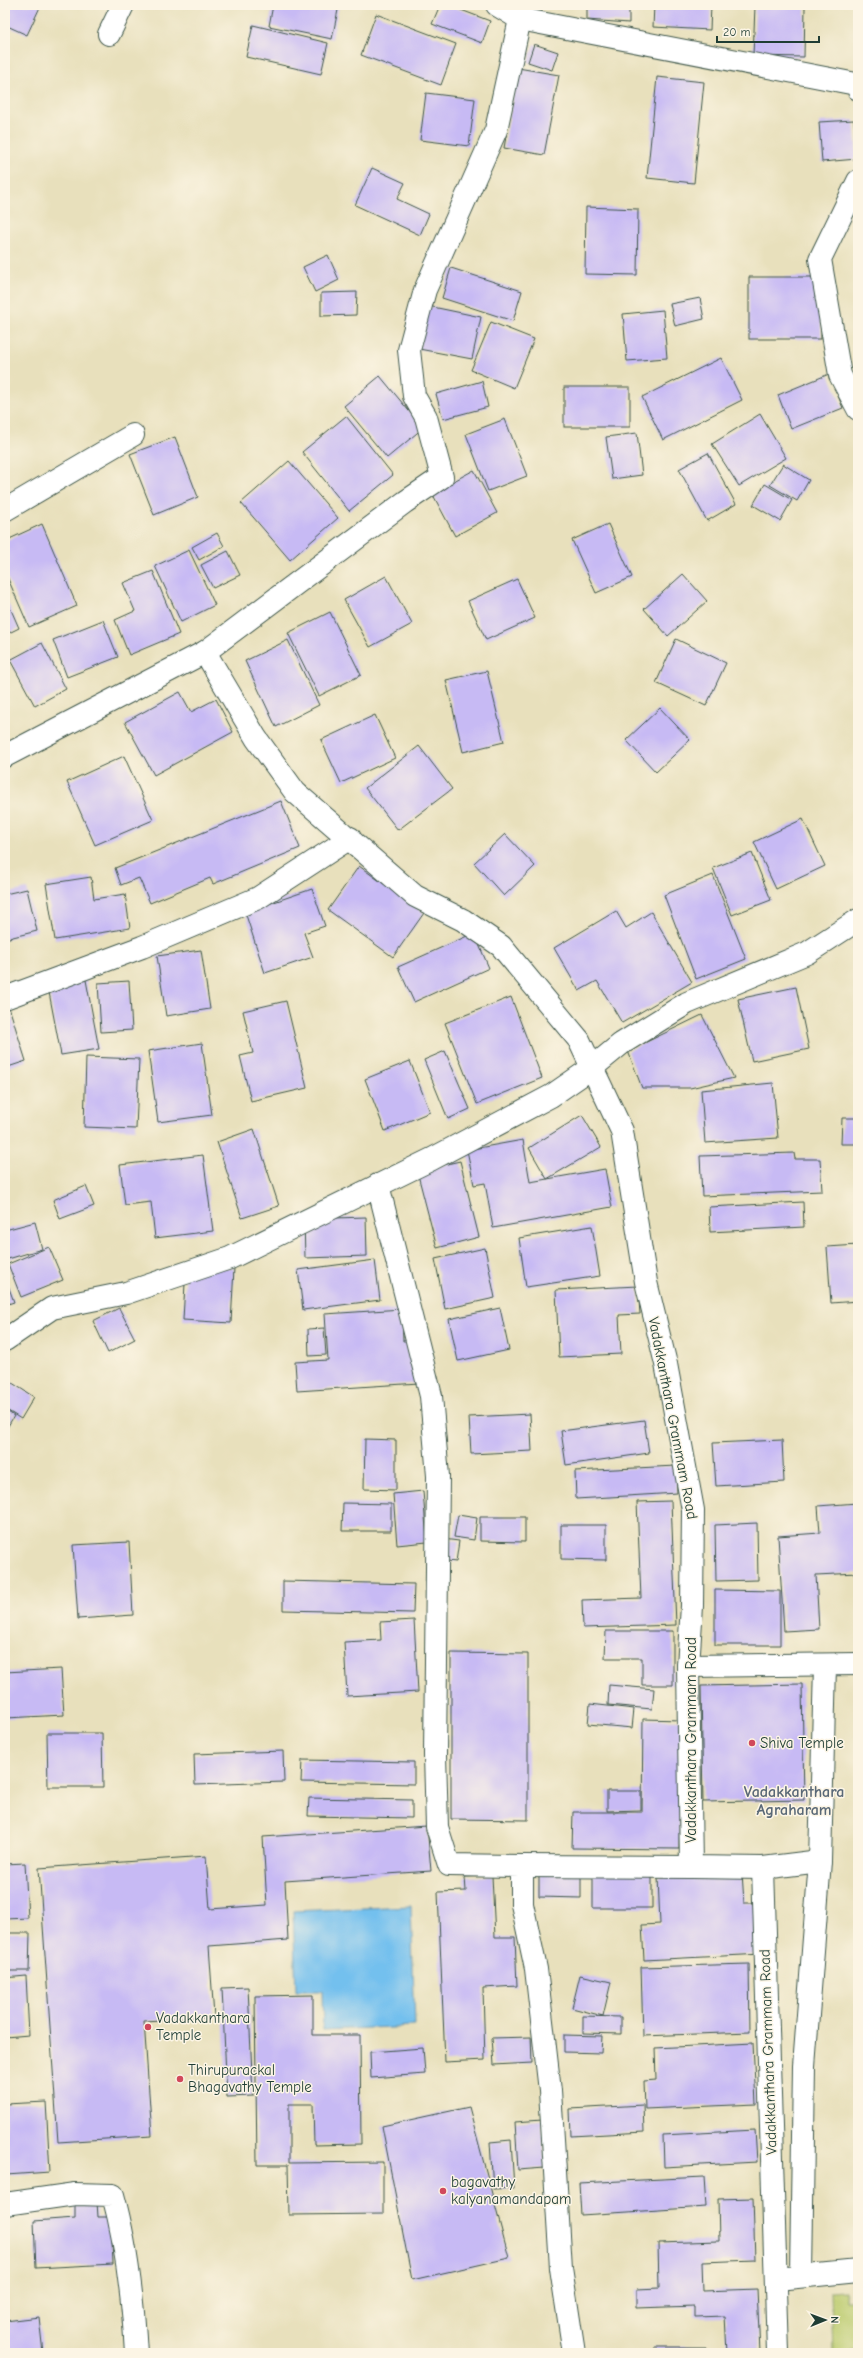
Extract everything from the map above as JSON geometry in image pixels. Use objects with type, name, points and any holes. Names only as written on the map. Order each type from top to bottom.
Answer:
[{"type":"street","points":[[109,34],[123,5]]},
{"type":"street","points":[[497,5],[520,20],[856,84],[858,89]]},
{"type":"street","points":[[5,756],[114,701],[205,652],[405,502],[442,477],[426,417],[414,396],[409,350],[425,290],[483,164],[496,130],[520,20]]},
{"type":"street","points":[[858,182],[820,259],[840,375],[858,409]]},
{"type":"street","points":[[5,510],[133,435]]},
{"type":"street","name":"Vadakkanthara Grammam Road","points":[[205,652],[256,738],[295,792],[350,838],[415,896],[463,920],[501,946],[579,1040],[622,1131],[646,1282],[666,1364],[693,1510],[692,1606],[688,1666],[691,1867]]},
{"type":"street","points":[[5,998],[142,947],[258,898],[350,838]]},
{"type":"street","points":[[5,1340],[52,1308],[126,1293],[230,1258],[378,1185],[551,1096],[593,1068],[621,1044],[687,1002],[808,953],[858,920]]},
{"type":"street","points":[[378,1185],[431,1396],[438,1476],[435,1755],[437,1828],[449,1865],[763,1868],[820,1861]]},
{"type":"street","points":[[688,1666],[858,1664]]},
{"type":"street","points":[[800,2276],[804,2066],[820,1861],[825,1665]]},
{"type":"street","points":[[522,1866],[522,1904],[536,1969],[550,2091],[561,2268],[574,2353]]},
{"type":"street","name":"Vadakkanthara Grammam Road","points":[[763,1868],[778,2353]]},
{"type":"street","points":[[5,2204],[75,2194],[113,2195],[123,2236],[134,2316],[136,2353]]},
{"type":"street","points":[[776,2279],[858,2271]]},
{"type":"green space","points":[[846,2291],[846,2301],[858,2301],[858,2349],[851,2349],[851,2353],[833,2353],[831,2292]]},
{"type":"water","points":[[411,1906],[415,2026],[323,2030],[322,1991],[296,1991],[293,1911]]},
{"type":"building","points":[[5,5],[41,5],[27,35],[5,25]]},
{"type":"building","points":[[273,5],[339,5],[332,39],[269,26]]},
{"type":"building","points":[[440,5],[448,5],[490,21],[482,43],[432,24]]},
{"type":"building","points":[[587,5],[629,5],[629,23],[587,20]]},
{"type":"building","points":[[654,5],[711,5],[710,30],[653,27]]},
{"type":"building","points":[[755,6],[805,7],[804,57],[753,56]]},
{"type":"building","points":[[376,14],[456,44],[441,85],[361,55]]},
{"type":"building","points":[[253,25],[328,43],[321,74],[246,57]]},
{"type":"building","points":[[534,44],[558,52],[552,70],[528,62]]},
{"type":"building","points":[[518,68],[559,75],[544,155],[504,148]]},
{"type":"building","points":[[657,77],[704,82],[694,183],[647,178]]},
{"type":"building","points":[[426,93],[475,99],[469,146],[420,140]]},
{"type":"building","points":[[854,120],[857,159],[822,162],[819,122]]},
{"type":"building","points":[[372,168],[405,183],[397,199],[429,214],[420,235],[355,205]]},
{"type":"building","points":[[586,207],[638,209],[637,275],[585,274]]},
{"type":"building","points":[[328,255],[339,280],[315,292],[303,267]]},
{"type":"building","points":[[451,268],[522,291],[513,321],[442,298]]},
{"type":"building","points":[[749,277],[821,277],[821,339],[749,339]]},
{"type":"building","points":[[357,292],[356,315],[321,316],[321,293]]},
{"type":"building","points":[[700,298],[704,319],[675,326],[670,304]]},
{"type":"building","points":[[428,306],[481,317],[472,359],[419,349]]},
{"type":"building","points":[[663,310],[667,358],[627,361],[623,314]]},
{"type":"building","points":[[491,322],[534,339],[514,388],[471,370]]},
{"type":"building","points":[[721,358],[742,400],[663,440],[642,397]]},
{"type":"building","points":[[829,374],[843,408],[791,429],[778,395]]},
{"type":"building","points":[[380,376],[423,428],[387,458],[344,406]]},
{"type":"building","points":[[482,381],[488,407],[443,419],[436,394]]},
{"type":"building","points":[[564,387],[630,387],[630,427],[564,427]]},
{"type":"building","points":[[760,414],[786,458],[739,486],[712,444]]},
{"type":"building","points":[[346,416],[393,475],[349,511],[302,452]]},
{"type":"building","points":[[505,419],[527,476],[488,491],[466,434]]},
{"type":"building","points":[[637,433],[642,475],[612,479],[606,437]]},
{"type":"building","points":[[175,437],[198,497],[154,515],[130,454]]},
{"type":"building","points":[[708,453],[736,504],[707,521],[679,469]]},
{"type":"building","points":[[289,461],[338,518],[290,560],[241,503]]},
{"type":"building","points":[[783,464],[809,480],[797,501],[770,485]]},
{"type":"building","points":[[474,470],[497,513],[455,536],[432,493]]},
{"type":"building","points":[[765,484],[792,500],[780,521],[753,505]]},
{"type":"building","points":[[42,524],[77,606],[29,627],[5,572],[5,541]]},
{"type":"building","points":[[608,524],[632,577],[596,593],[572,540]]},
{"type":"building","points":[[217,533],[224,546],[199,560],[192,547]]},
{"type":"building","points":[[189,550],[215,605],[181,622],[155,566]]},
{"type":"building","points":[[228,551],[240,575],[213,588],[201,565]]},
{"type":"building","points":[[153,571],[179,634],[129,655],[115,620],[135,611],[123,583]]},
{"type":"building","points":[[683,574],[707,601],[668,636],[644,609]]},
{"type":"building","points":[[386,576],[412,624],[370,647],[344,600]]},
{"type":"building","points":[[517,579],[535,618],[486,640],[468,601]]},
{"type":"building","points":[[5,596],[19,628],[5,635]]},
{"type":"building","points":[[330,612],[361,675],[319,696],[288,633]]},
{"type":"building","points":[[103,620],[118,657],[67,677],[53,640]]},
{"type":"building","points":[[676,639],[726,663],[706,706],[656,683]]},
{"type":"building","points":[[288,640],[319,705],[276,727],[245,661]]},
{"type":"building","points":[[42,643],[66,689],[35,706],[10,660]]},
{"type":"building","points":[[487,671],[504,742],[463,752],[446,680]]},
{"type":"building","points":[[180,692],[191,712],[216,699],[233,732],[154,775],[125,722]]},
{"type":"building","points":[[660,708],[690,740],[656,772],[626,740]]},
{"type":"building","points":[[375,715],[395,758],[341,783],[321,740]]},
{"type":"building","points":[[419,746],[452,789],[398,830],[365,788]]},
{"type":"building","points":[[124,756],[153,820],[95,845],[67,782]]},
{"type":"building","points":[[281,801],[300,848],[213,884],[210,878],[150,903],[139,878],[121,885],[115,868]]},
{"type":"building","points":[[803,819],[825,866],[776,889],[754,842]]},
{"type":"building","points":[[505,834],[535,866],[504,896],[474,863]]},
{"type":"building","points":[[752,853],[771,900],[732,915],[713,868]]},
{"type":"building","points":[[359,866],[424,913],[393,957],[328,910]]},
{"type":"building","points":[[713,875],[746,959],[696,979],[664,895]]},
{"type":"building","points":[[91,877],[94,899],[125,894],[130,928],[55,940],[46,884]]},
{"type":"building","points":[[27,889],[37,931],[5,939],[5,894]]},
{"type":"building","points":[[312,889],[325,926],[304,933],[313,957],[265,973],[245,912]]},
{"type":"building","points":[[616,911],[626,928],[651,912],[692,982],[622,1023],[597,981],[579,991],[554,948]]},
{"type":"building","points":[[474,933],[489,968],[414,1002],[398,967]]},
{"type":"building","points":[[201,950],[210,1009],[166,1016],[157,956]]},
{"type":"building","points":[[86,980],[99,1049],[61,1055],[48,987]]},
{"type":"building","points":[[129,981],[132,1030],[101,1032],[98,983]]},
{"type":"building","points":[[796,987],[809,1049],[752,1061],[738,999]]},
{"type":"building","points":[[511,997],[542,1078],[477,1104],[445,1023]]},
{"type":"building","points":[[286,1001],[307,1088],[251,1101],[240,1056],[253,1053],[243,1011]]},
{"type":"building","points":[[8,1004],[26,1061],[5,1068],[5,1005]]},
{"type":"building","points":[[702,1015],[734,1078],[690,1088],[642,1088],[628,1051]]},
{"type":"building","points":[[202,1043],[212,1115],[158,1122],[148,1051]]},
{"type":"building","points":[[445,1051],[470,1109],[448,1119],[424,1060]]},
{"type":"building","points":[[86,1057],[139,1059],[136,1129],[84,1127]]},
{"type":"building","points":[[410,1061],[430,1112],[385,1131],[365,1079]]},
{"type":"building","points":[[773,1083],[778,1138],[705,1143],[701,1090]]},
{"type":"building","points":[[582,1115],[601,1147],[547,1179],[529,1148]]},
{"type":"building","points":[[842,1118],[858,1118],[858,1144],[841,1144]]},
{"type":"building","points":[[254,1129],[279,1206],[242,1218],[217,1142]]},
{"type":"building","points":[[523,1140],[530,1182],[605,1169],[612,1207],[493,1228],[485,1183],[474,1185],[467,1150]]},
{"type":"building","points":[[794,1153],[795,1159],[820,1159],[822,1191],[702,1196],[700,1156]]},
{"type":"building","points":[[203,1155],[213,1231],[155,1238],[151,1202],[125,1205],[120,1165]]},
{"type":"building","points":[[460,1161],[479,1237],[437,1248],[417,1171]]},
{"type":"building","points":[[86,1186],[94,1206],[60,1219],[53,1200]]},
{"type":"building","points":[[803,1202],[804,1227],[710,1232],[709,1207]]},
{"type":"building","points":[[366,1217],[367,1256],[305,1258],[304,1219]]},
{"type":"building","points":[[35,1222],[42,1249],[8,1259],[5,1249],[5,1230]]},
{"type":"building","points":[[592,1226],[600,1276],[526,1287],[519,1238]]},
{"type":"building","points":[[858,1245],[858,1301],[831,1303],[827,1247]]},
{"type":"building","points":[[49,1247],[63,1280],[21,1297],[8,1264]]},
{"type":"building","points":[[485,1248],[495,1298],[445,1309],[435,1259]]},
{"type":"building","points":[[375,1260],[380,1300],[303,1310],[298,1270]]},
{"type":"building","points":[[186,1265],[234,1268],[231,1323],[183,1320]]},
{"type":"building","points":[[5,1277],[14,1302],[5,1305]]},
{"type":"building","points":[[638,1286],[640,1314],[619,1315],[621,1354],[559,1357],[556,1290]]},
{"type":"building","points":[[119,1308],[135,1339],[108,1353],[93,1321]]},
{"type":"building","points":[[500,1308],[509,1350],[458,1361],[449,1319]]},
{"type":"building","points":[[402,1309],[403,1341],[417,1340],[419,1383],[297,1391],[295,1362],[328,1360],[325,1314]]},
{"type":"building","points":[[324,1328],[326,1355],[309,1356],[308,1329]]},
{"type":"building","points":[[6,1379],[34,1397],[21,1419],[5,1409]]},
{"type":"building","points":[[5,1410],[14,1416],[5,1431]]},
{"type":"building","points":[[530,1414],[532,1451],[471,1454],[469,1417]]},
{"type":"building","points":[[644,1420],[649,1453],[566,1465],[561,1431]]},
{"type":"building","points":[[365,1439],[396,1440],[396,1490],[364,1489]]},
{"type":"building","points":[[782,1440],[784,1482],[716,1486],[713,1443]]},
{"type":"building","points":[[676,1466],[677,1493],[576,1499],[575,1471]]},
{"type":"building","points":[[423,1491],[427,1542],[397,1545],[393,1494]]},
{"type":"building","points":[[671,1501],[676,1625],[583,1628],[582,1600],[641,1598],[637,1502]]},
{"type":"building","points":[[343,1503],[391,1504],[391,1531],[342,1531]]},
{"type":"building","points":[[857,1503],[858,1573],[816,1575],[819,1629],[784,1631],[778,1536],[820,1533],[818,1506]]},
{"type":"building","points":[[458,1515],[477,1518],[474,1540],[454,1537]]},
{"type":"building","points":[[480,1517],[525,1517],[525,1542],[480,1541]]},
{"type":"building","points":[[757,1523],[758,1580],[716,1581],[715,1525]]},
{"type":"building","points":[[561,1525],[606,1525],[606,1560],[561,1559]]},
{"type":"building","points":[[443,1539],[459,1541],[456,1562],[439,1560]]},
{"type":"building","points":[[129,1542],[133,1615],[78,1619],[73,1545]]},
{"type":"building","points":[[283,1581],[414,1584],[413,1613],[283,1610]]},
{"type":"building","points":[[715,1590],[780,1591],[780,1645],[715,1645]]},
{"type":"building","points":[[414,1620],[418,1692],[347,1696],[344,1642],[381,1640],[380,1622]]},
{"type":"building","points":[[606,1631],[673,1631],[673,1685],[642,1685],[642,1658],[605,1658]]},
{"type":"building","points":[[451,1653],[528,1654],[528,1820],[451,1819]]},
{"type":"building","points":[[61,1669],[64,1715],[6,1718],[5,1672]]},
{"type":"building","name":"Shiva Temple","points":[[802,1684],[804,1800],[703,1802],[701,1686]]},
{"type":"building","points":[[609,1685],[654,1689],[652,1709],[608,1705]]},
{"type":"building","points":[[590,1704],[634,1709],[632,1728],[588,1724]]},
{"type":"building","points":[[643,1719],[681,1720],[679,1849],[572,1848],[573,1812],[642,1812]]},
{"type":"building","points":[[47,1733],[102,1733],[103,1787],[48,1787]]},
{"type":"building","points":[[283,1751],[284,1782],[195,1785],[194,1754]]},
{"type":"building","points":[[302,1760],[414,1762],[414,1784],[301,1782]]},
{"type":"building","points":[[607,1791],[641,1791],[641,1810],[607,1811]]},
{"type":"building","points":[[309,1798],[412,1800],[412,1818],[308,1816]]},
{"type":"building","points":[[427,1826],[431,1871],[285,1881],[288,1940],[209,1946],[214,2017],[144,2021],[152,2136],[58,2142],[39,1868],[206,1856],[210,1909],[267,1905],[263,1837]]},
{"type":"building","points":[[25,1863],[28,1918],[5,1919],[5,1864]]},
{"type":"building","points":[[539,1872],[581,1873],[581,1898],[539,1897]]},
{"type":"building","points":[[593,1872],[652,1873],[652,1908],[593,1908]]},
{"type":"building","points":[[742,1872],[744,1903],[760,1903],[763,1954],[644,1960],[642,1925],[660,1924],[658,1877]]},
{"type":"building","points":[[492,1876],[495,1937],[515,1937],[517,1986],[483,1988],[485,2060],[445,2062],[438,1892],[466,1891],[465,1877]]},
{"type":"building","points":[[5,1933],[30,1933],[29,1971],[5,1971]]},
{"type":"building","points":[[749,1964],[750,2032],[643,2036],[641,1967]]},
{"type":"building","points":[[580,1975],[611,1982],[603,2016],[572,2008]]},
{"type":"building","points":[[26,1976],[29,2035],[5,2037],[5,1978]]},
{"type":"building","points":[[248,1987],[253,2096],[227,2097],[222,1988]]},
{"type":"building","points":[[313,1995],[313,2035],[360,2035],[361,2144],[314,2145],[313,2104],[289,2104],[289,2163],[383,2162],[383,2214],[289,2215],[288,2165],[257,2165],[255,1996]]},
{"type":"building","points":[[583,2016],[621,2017],[621,2034],[583,2033]]},
{"type":"building","points":[[564,2035],[602,2036],[601,2053],[564,2052]]},
{"type":"building","points":[[531,2037],[532,2063],[494,2065],[492,2038]]},
{"type":"building","points":[[753,2043],[756,2104],[645,2109],[644,2081],[656,2080],[655,2048]]},
{"type":"building","points":[[423,2048],[425,2074],[371,2078],[370,2052]]},
{"type":"building","points":[[46,2102],[50,2172],[6,2175],[5,2104]]},
{"type":"building","points":[[643,2105],[644,2132],[571,2136],[570,2109]]},
{"type":"building","name":"bagavathy kalyanamandapam","points":[[469,2107],[509,2258],[412,2280],[382,2126]]},
{"type":"building","points":[[542,2120],[545,2168],[518,2170],[515,2122]]},
{"type":"building","points":[[755,2130],[757,2162],[664,2167],[663,2135]]},
{"type":"building","points":[[511,2140],[514,2188],[493,2189],[490,2142]]},
{"type":"building","points":[[704,2177],[706,2207],[581,2215],[579,2183]]},
{"type":"building","points":[[753,2198],[755,2260],[702,2262],[703,2291],[757,2289],[760,2353],[727,2353],[725,2316],[695,2317],[695,2306],[637,2308],[637,2289],[659,2288],[658,2243],[719,2241],[718,2199]]},
{"type":"building","points":[[97,2202],[98,2217],[111,2217],[113,2264],[36,2268],[34,2221],[75,2218],[75,2203]]},
{"type":"building","points":[[39,2317],[43,2353],[5,2353],[5,2321]]},
{"type":"building","points":[[655,2347],[706,2347],[706,2353],[656,2353]]},
{"type":"place","name":"Shiva Temple","points":[[752,1743]]},
{"type":"place","name":"Vadakkanthara Temple","points":[[148,2027]]},
{"type":"place","name":"Thirupurackal Bhagavathy Temple","points":[[180,2079]]},
{"type":"place","name":"bagavathy kalyanamandapam","points":[[443,2191]]},
{"type":"district","name":"Vadakkanthara Agraharam","points":[[794,1801]]}]
